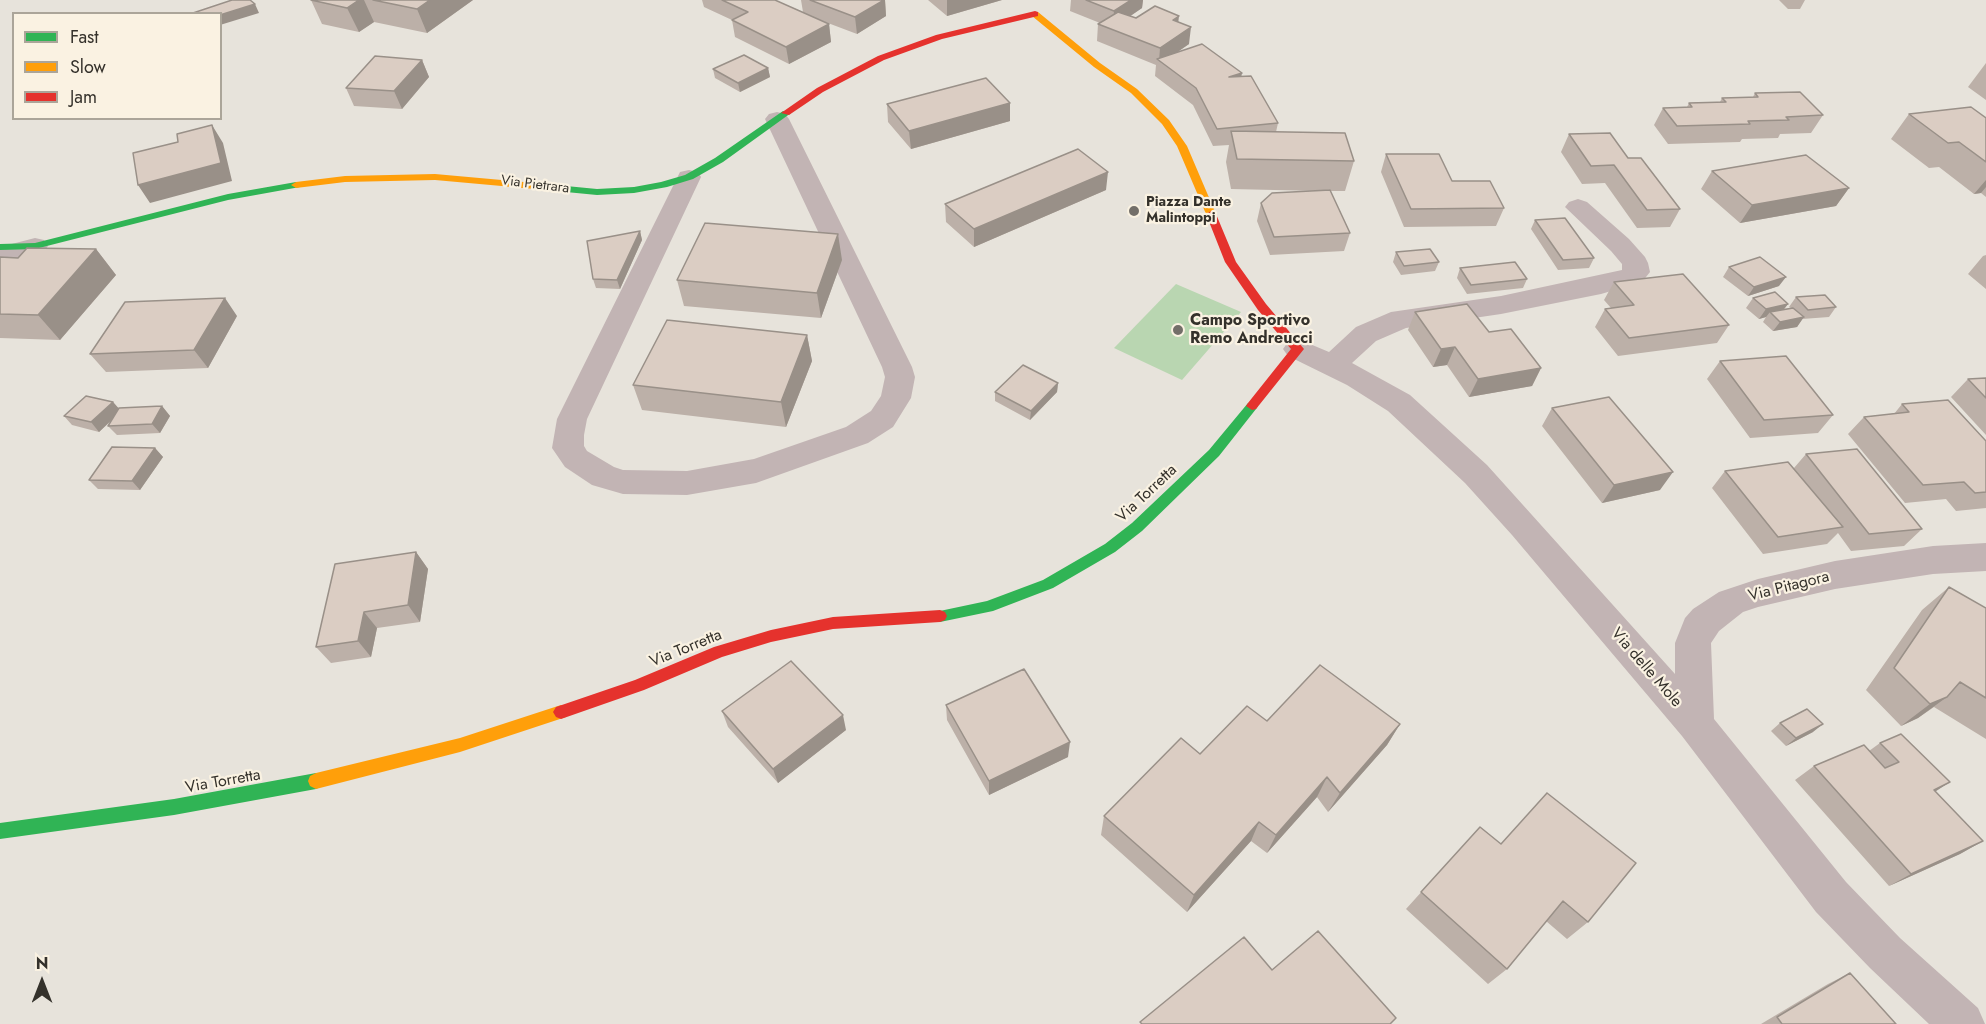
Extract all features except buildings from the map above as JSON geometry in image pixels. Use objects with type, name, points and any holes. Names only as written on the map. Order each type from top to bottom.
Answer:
[{"type":"street","points":[[1041,0],[1035,14],[1097,65],[1134,91],[1167,122],[1182,146],[1231,262],[1262,307],[1298,350]]},
{"type":"street","name":"Via Pietrara","points":[[0,247],[35,246],[208,201],[315,182],[363,178],[435,177],[608,192],[650,188],[689,177],[732,152],[777,119],[836,81],[894,52],[939,37],[1035,14]]},
{"type":"street","points":[[689,177],[572,419],[568,435],[568,448],[576,459],[603,476],[623,482],[687,483],[756,471],[856,435],[882,419],[896,398],[900,377],[897,367],[777,119]]},
{"type":"street","points":[[1332,365],[1366,334],[1401,319],[1482,308],[1545,296],[1611,282],[1636,272],[1635,263],[1620,245],[1578,207]]},
{"type":"street","points":[[0,256],[35,246]]},
{"type":"street","name":"Via delle Mole","points":[[1298,350],[1373,386],[1399,404],[1476,474],[1538,541],[1695,724],[1832,897],[1885,953],[1962,1024]]},
{"type":"street","name":"Via Torretta","points":[[0,831],[174,807],[332,778],[460,745],[527,724],[629,688],[719,652],[771,636],[862,620],[952,614],[1011,600],[1075,569],[1110,548],[1137,527],[1214,453],[1298,350]]},
{"type":"street","name":"Via Pitagora","points":[[1695,724],[1693,643],[1698,629],[1706,620],[1731,602],[1758,593],[1835,575],[1933,560],[1986,557]]},
{"type":"green space","name":"Campo Sportivo Remo Andreucci","points":[[1176,284],[1241,312],[1182,380],[1114,348]]},
{"type":"traffic: fast","points":[[535,186],[597,192],[634,190],[663,185],[689,177],[719,160],[786,113]]},
{"type":"traffic: fast","points":[[0,247],[35,246],[228,197],[296,185]]},
{"type":"traffic: fast","points":[[940,616],[988,607],[1048,584],[1110,548],[1137,527],[1214,453],[1252,406]]},
{"type":"traffic: fast","points":[[0,831],[174,807],[316,781]]},
{"type":"traffic: slow","points":[[1035,14],[1097,65],[1134,91],[1166,122],[1182,146],[1211,214]]},
{"type":"traffic: slow","points":[[296,185],[345,179],[435,177],[535,186]]},
{"type":"traffic: slow","points":[[316,781],[460,745],[561,712]]},
{"type":"traffic: jam","points":[[786,113],[820,90],[881,58],[939,37],[1035,14]]},
{"type":"traffic: jam","points":[[1211,214],[1231,262],[1262,307],[1298,349],[1252,406]]},
{"type":"traffic: jam","points":[[561,712],[639,685],[719,652],[771,636],[833,623],[940,616]]},
{"type":"place","name":"Piazza Dante Malintoppi","points":[[1134,211]]},
{"type":"place","name":"Campo Sportivo Remo Andreucci","points":[[1178,330]]}]
